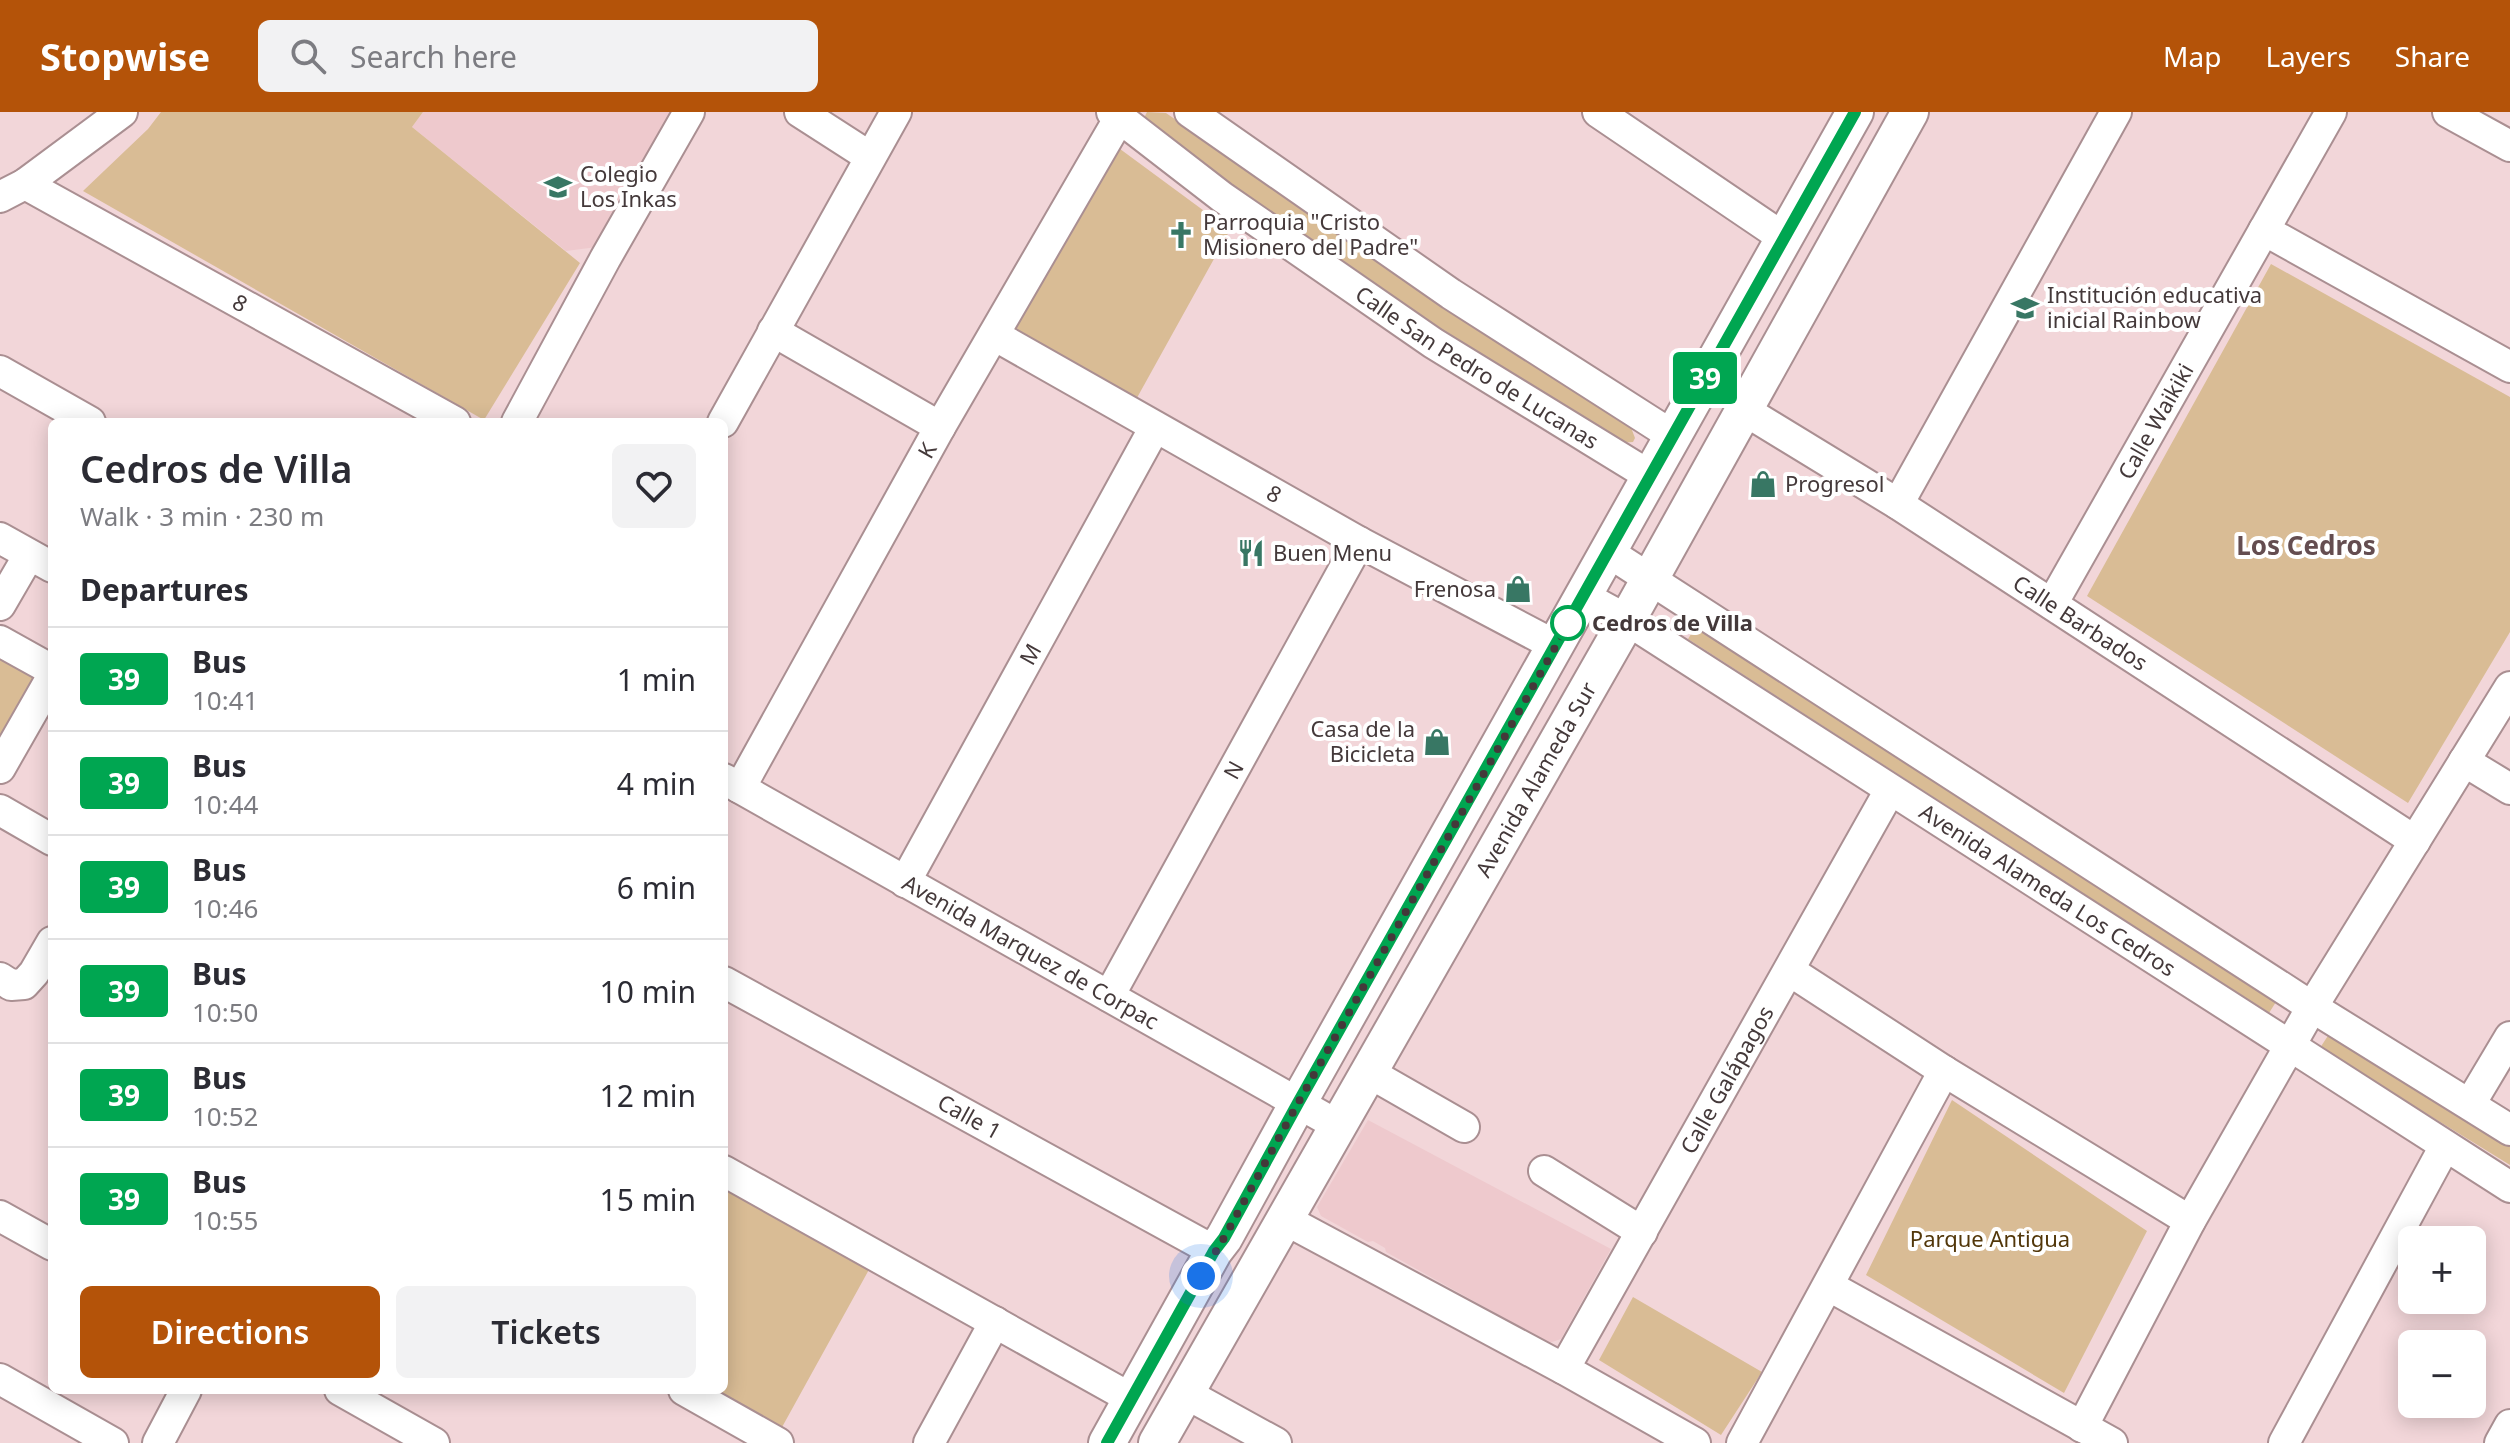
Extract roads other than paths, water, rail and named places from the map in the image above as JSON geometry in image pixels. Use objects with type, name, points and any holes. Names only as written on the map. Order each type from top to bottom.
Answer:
[{"type":"main road","points":[[1107,1443],[1855,112]]},
{"type":"main road","name":"Avenida Alameda Sur","points":[[1157,1443],[1651,579],[1910,112]]},
{"type":"street","points":[[12,190],[122,112]]},
{"type":"street","points":[[519,418],[689,112]]},
{"type":"street","points":[[800,112],[870,157]]},
{"type":"street","points":[[725,418],[896,112]]},
{"type":"street","name":"Calle San Pedro de Lucanas","points":[[1190,112],[1451,294],[1673,436]]},
{"type":"street","points":[[1598,112],[1784,238]]},
{"type":"street","points":[[1898,504],[2116,112]]},
{"type":"street","name":"Calle Waikiki","points":[[2052,604],[2331,112]]},
{"type":"street","points":[[2448,112],[2510,146]]},
{"type":"street","name":"Calle San Pedro de Lucanas","points":[[1116,115],[1222,197],[1433,343],[1650,476]]},
{"type":"street","name":"K","points":[[732,784],[994,335],[1116,115]]},
{"type":"street","name":"8","points":[[12,190],[447,418]]},
{"type":"street","points":[[2264,230],[2510,367]]},
{"type":"street","points":[[773,331],[940,427]]},
{"type":"street","name":"8","points":[[994,335],[1359,542],[1556,646]]},
{"type":"street","points":[[0,371],[83,418]]},
{"type":"street","name":"Calle Barbados","points":[[1744,410],[1898,504],[2415,841]]},
{"type":"street","name":"M","points":[[905,882],[1155,427]]},
{"type":"street","points":[[0,538],[41,561],[0,605]]},
{"type":"street","name":"N","points":[[1109,996],[1359,542]]},
{"type":"street","points":[[1608,552],[2312,1007],[2510,1130]]},
{"type":"street","name":"Avenida Alameda Los Cedros","points":[[1583,596],[1627,620],[2510,1187]]},
{"type":"street","points":[[0,641],[48,668]]},
{"type":"street","points":[[0,768],[48,684]]},
{"type":"street","points":[[2082,1427],[2190,1221],[2290,1045],[2510,687]]},
{"type":"street","points":[[2464,761],[2510,789]]},
{"type":"street","name":"Avenida Marquez de Corpac","points":[[732,784],[1337,1125]]},
{"type":"street","name":"Calle Galápagos","points":[[1564,1369],[1890,790]]},
{"type":"street","points":[[0,810],[48,838]]},
{"type":"street","points":[[0,978],[11,985],[24,984],[48,949]]},
{"type":"street","points":[[1790,971],[1944,1071],[2190,1221]]},
{"type":"street","name":"Calle 1","points":[[728,984],[1214,1251]]},
{"type":"street","points":[[2470,1104],[2510,1037]]},
{"type":"street","points":[[1742,1443],[1944,1071]]},
{"type":"street","points":[[1368,1072],[1464,1127]]},
{"type":"street","points":[[2284,1443],[2445,1146]]},
{"type":"street","points":[[1544,1171],[1642,1232]]},
{"type":"street","points":[[728,1173],[1132,1399]]},
{"type":"street","points":[[0,1216],[48,1243]]},
{"type":"street","points":[[1284,1219],[1695,1443]]},
{"type":"street","points":[[1829,1286],[2112,1443]]},
{"type":"street","points":[[929,1443],[995,1322]]},
{"type":"street","points":[[0,1379],[113,1443]]},
{"type":"street","points":[[1185,1393],[1276,1443]]},
{"type":"street","points":[[158,1443],[184,1394]]},
{"type":"street","points":[[356,1394],[434,1443]]},
{"type":"street","points":[[691,1394],[778,1443]]},
{"type":"street","points":[[2500,1443],[2510,1425]]},
{"type":"place","name":"Colegio Los Inkas","points":[[558,187]]},
{"type":"place","name":"Parroquia \"Cristo Misionero del Padre\"","points":[[1181,235]]},
{"type":"place","name":"Institución educativa inicial Rainbow","points":[[2025,308]]},
{"type":"place","name":"Progresol","points":[[1763,484]]},
{"type":"place","name":"Buen Menu","points":[[1251,553]]},
{"type":"place","name":"Frenosa","points":[[1518,589]]},
{"type":"place","name":"Cedros de Villa","points":[[1568,623]]},
{"type":"place","name":"Casa de la Bicicleta","points":[[1437,742]]},
{"type":"district","name":"Los Cedros","points":[[2306,546]]},
{"type":"park label","name":"Parque Antigua","points":[[1990,1239]]}]
